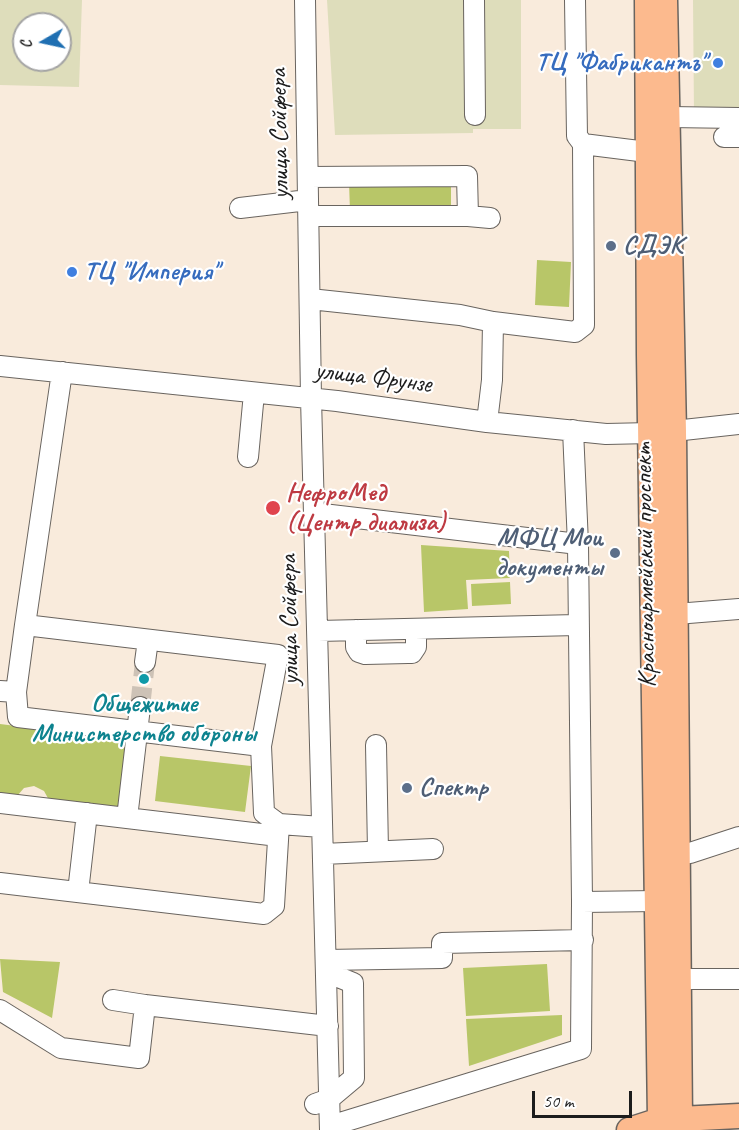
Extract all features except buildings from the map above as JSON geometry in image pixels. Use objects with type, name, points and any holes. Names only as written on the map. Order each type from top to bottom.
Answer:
[{"type":"main road","name":"Красноармейский проспект","points":[[647,0],[647,152],[662,432],[676,614],[677,979],[670,1125]]},
{"type":"main road","name":"Красноармейский проспект","points":[[665,0],[669,117],[662,432],[657,901],[670,1125]]},
{"type":"main road","points":[[629,1130],[739,1116]]},
{"type":"street","name":"улица Сойфера","points":[[305,0],[311,398],[328,1026],[322,1102],[330,1128]]},
{"type":"street","points":[[474,0],[475,115]]},
{"type":"street","points":[[310,299],[460,315],[493,322],[576,332],[584,325],[583,144],[577,136],[575,0]]},
{"type":"street","points":[[669,117],[739,118]]},
{"type":"street","points":[[583,144],[647,152]]},
{"type":"street","points":[[308,177],[467,176],[468,216]]},
{"type":"street","points":[[240,208],[308,208],[490,218]]},
{"type":"street","points":[[487,422],[492,380],[493,322]]},
{"type":"street","name":"улица Фрунзе","points":[[0,366],[311,398],[487,422],[606,434],[662,432],[739,424]]},
{"type":"street","points":[[62,372],[25,625],[8,691],[18,717],[261,746]]},
{"type":"street","points":[[248,457],[254,393]]},
{"type":"street","points":[[330,1128],[581,1049],[583,940],[577,625],[578,544],[573,430]]},
{"type":"street","points":[[314,513],[578,544]]},
{"type":"street","points":[[676,614],[739,609]]},
{"type":"street","points":[[0,883],[264,914],[274,906],[279,830],[264,813],[261,746],[278,655],[25,625]]},
{"type":"street","points":[[318,631],[577,625]]},
{"type":"street","points":[[145,662],[148,640]]},
{"type":"street","points":[[127,818],[140,707]]},
{"type":"street","points":[[376,745],[378,851]]},
{"type":"street","points":[[0,803],[127,818],[279,830],[322,827]]},
{"type":"street","points":[[78,892],[87,813]]},
{"type":"street","points":[[677,854],[690,853],[739,837]]},
{"type":"street","points":[[323,854],[433,849]]},
{"type":"street","points":[[582,902],[657,901]]},
{"type":"street","points":[[326,966],[442,958],[442,943],[583,940]]},
{"type":"street","points":[[322,1102],[354,1078],[353,983],[326,966]]},
{"type":"street","points":[[677,979],[739,979]]},
{"type":"street","points":[[113,1000],[328,1026]]},
{"type":"street","points":[[0,1010],[61,1048],[139,1058],[145,1005]]},
{"type":"shaded area","points":[[0,0],[82,0],[79,87],[0,85]]},
{"type":"shaded area","points":[[327,0],[521,0],[521,129],[473,129],[473,133],[335,135]]},
{"type":"shaded area","name":"ТЦ \"Фабрикантъ\"","points":[[693,0],[739,0],[739,123],[694,115]]},
{"type":"green space","points":[[349,182],[451,182],[451,210],[350,211]]},
{"type":"green space","points":[[537,260],[571,262],[569,307],[535,305]]},
{"type":"green space","points":[[421,545],[509,551],[510,578],[466,580],[468,609],[424,612]]},
{"type":"green space","points":[[510,582],[511,604],[472,606],[471,584]]},
{"type":"green space","points":[[0,724],[128,740],[120,808],[49,800],[44,791],[34,786],[24,788],[17,796],[0,794]]},
{"type":"green space","points":[[160,756],[251,766],[245,812],[155,801]]},
{"type":"green space","points":[[0,959],[60,962],[52,1018],[3,992]]},
{"type":"green space","points":[[547,964],[550,1011],[466,1016],[463,968]]},
{"type":"green space","points":[[562,1015],[562,1035],[469,1066],[466,1019]]},
{"type":"tunnel","points":[[140,707],[145,662]]},
{"type":"place","name":"ТЦ \"Фабрикантъ\"","points":[[718,63]]},
{"type":"place","name":"СДЭК","points":[[611,246]]},
{"type":"place","name":"ТЦ \"Империя\"","points":[[72,272]]},
{"type":"place","name":"НефроМед (Центр диализа)","points":[[273,508]]},
{"type":"place","name":"МФЦ Мои документы","points":[[615,553]]},
{"type":"place","name":"Общежитие Министерство обороны","points":[[144,679]]},
{"type":"place","name":"Спектр","points":[[407,788]]}]
